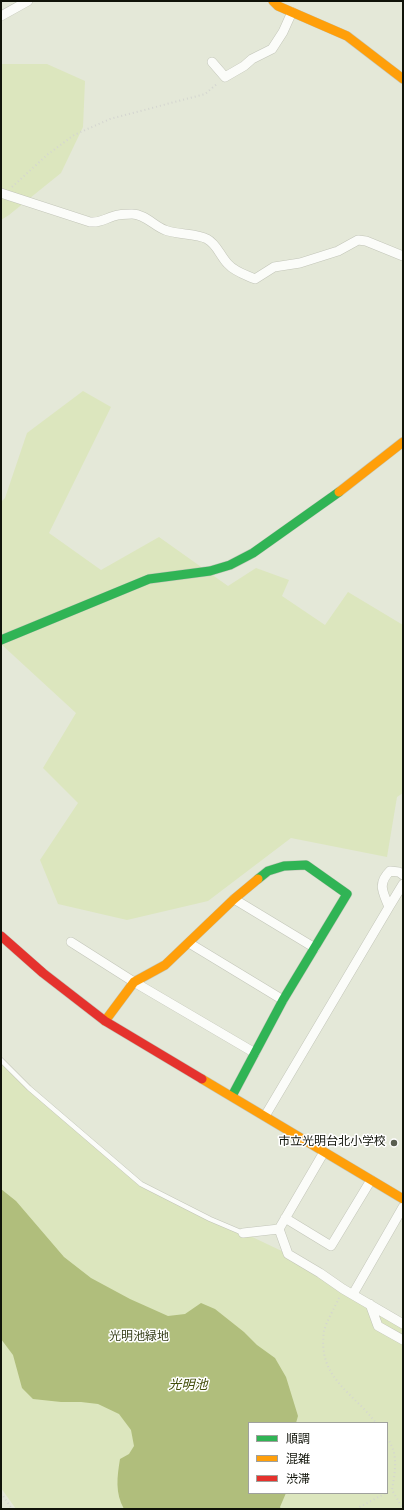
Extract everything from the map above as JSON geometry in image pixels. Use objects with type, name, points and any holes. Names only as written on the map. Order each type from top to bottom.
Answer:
[{"type":"street","points":[[1,16],[28,1]]},
{"type":"street","points":[[273,1],[278,6],[347,36],[403,79]]},
{"type":"street","points":[[212,62],[225,77],[244,66],[252,58],[272,49],[284,32],[292,12]]},
{"type":"street","points":[[3,193],[90,222],[98,222],[113,216],[135,214],[163,229],[175,233],[205,238],[214,243],[229,266],[236,271],[255,279],[274,267],[300,263],[338,251],[358,240],[366,241],[403,256]]},
{"type":"street","points":[[1,640],[149,580],[210,571],[230,565],[253,553],[344,489],[403,442]]},
{"type":"street","points":[[106,1021],[134,982],[165,965],[234,899],[268,871],[284,866],[306,865],[347,894],[283,1000],[232,1096]]},
{"type":"street","points":[[389,908],[382,887],[383,878],[390,871],[399,872],[403,875]]},
{"type":"street","points":[[265,1116],[403,884]]},
{"type":"street","points":[[234,899],[315,948]]},
{"type":"street","points":[[1,936],[43,973],[106,1021],[403,1199]]},
{"type":"street","points":[[71,942],[134,982],[255,1053]]},
{"type":"street","points":[[189,943],[283,1000]]},
{"type":"street","points":[[324,1152],[279,1229],[288,1254],[343,1289],[403,1324]]},
{"type":"street","points":[[285,1218],[331,1246],[371,1180]]},
{"type":"street","points":[[353,1294],[403,1207]]},
{"type":"street","points":[[243,1233],[279,1229]]},
{"type":"street","points":[[370,1304],[378,1326],[403,1340]]},
{"type":"lane","points":[[1,1060],[29,1088],[142,1184],[210,1219],[243,1233]]},
{"type":"path","points":[[3,193],[47,155],[74,135],[110,119],[205,94],[225,77]]},
{"type":"path","points":[[343,1289],[324,1330],[324,1351],[327,1365],[336,1380],[375,1422]]},
{"type":"path","points":[[388,1439],[391,1443],[396,1458],[392,1490],[403,1509]]},
{"type":"path","points":[[388,1492],[392,1490]]},
{"type":"path","points":[[1,1493],[12,1509]]},
{"type":"path","points":[[357,1508],[384,1494]]},
{"type":"green space","points":[[1,64],[47,64],[85,81],[83,127],[61,173],[1,220]]},
{"type":"green space","points":[[83,391],[111,407],[49,533],[101,570],[159,537],[228,586],[256,568],[289,580],[282,596],[325,625],[348,592],[403,625],[403,793],[397,797],[387,857],[291,838],[208,901],[127,920],[58,904],[40,860],[78,803],[43,768],[76,713],[1,644],[1,502],[5,498],[27,433]]},
{"type":"green space","name":"光明池緑地","points":[[1,1060],[29,1088],[141,1184],[288,1254],[403,1324],[403,1509],[16,1509],[1,1488]]},
{"type":"water","name":"光明池","points":[[1,1189],[16,1201],[64,1257],[91,1278],[130,1299],[168,1316],[185,1314],[201,1303],[215,1309],[244,1332],[257,1345],[275,1358],[286,1377],[298,1416],[296,1422],[248,1422],[248,1494],[286,1494],[280,1507],[281,1509],[124,1509],[118,1491],[118,1472],[120,1459],[129,1454],[134,1446],[131,1430],[119,1414],[98,1404],[33,1399],[22,1388],[13,1355],[1,1339]]},
{"type":"traffic: fast","points":[[1,640],[149,579],[210,571],[230,565],[253,553],[339,492]]},
{"type":"traffic: fast","points":[[232,1096],[283,1000],[347,894],[306,865],[284,866],[268,871],[258,879]]},
{"type":"traffic: slow","points":[[273,1],[278,6],[347,36],[403,79]]},
{"type":"traffic: slow","points":[[339,492],[403,442]]},
{"type":"traffic: slow","points":[[105,1021],[134,982],[165,965],[234,899],[258,879]]},
{"type":"traffic: slow","points":[[202,1079],[403,1199]]},
{"type":"traffic: jam","points":[[1,936],[43,973],[105,1021],[202,1079]]},
{"type":"place","name":"市立光明台北小学校","points":[[394,1143]]}]
